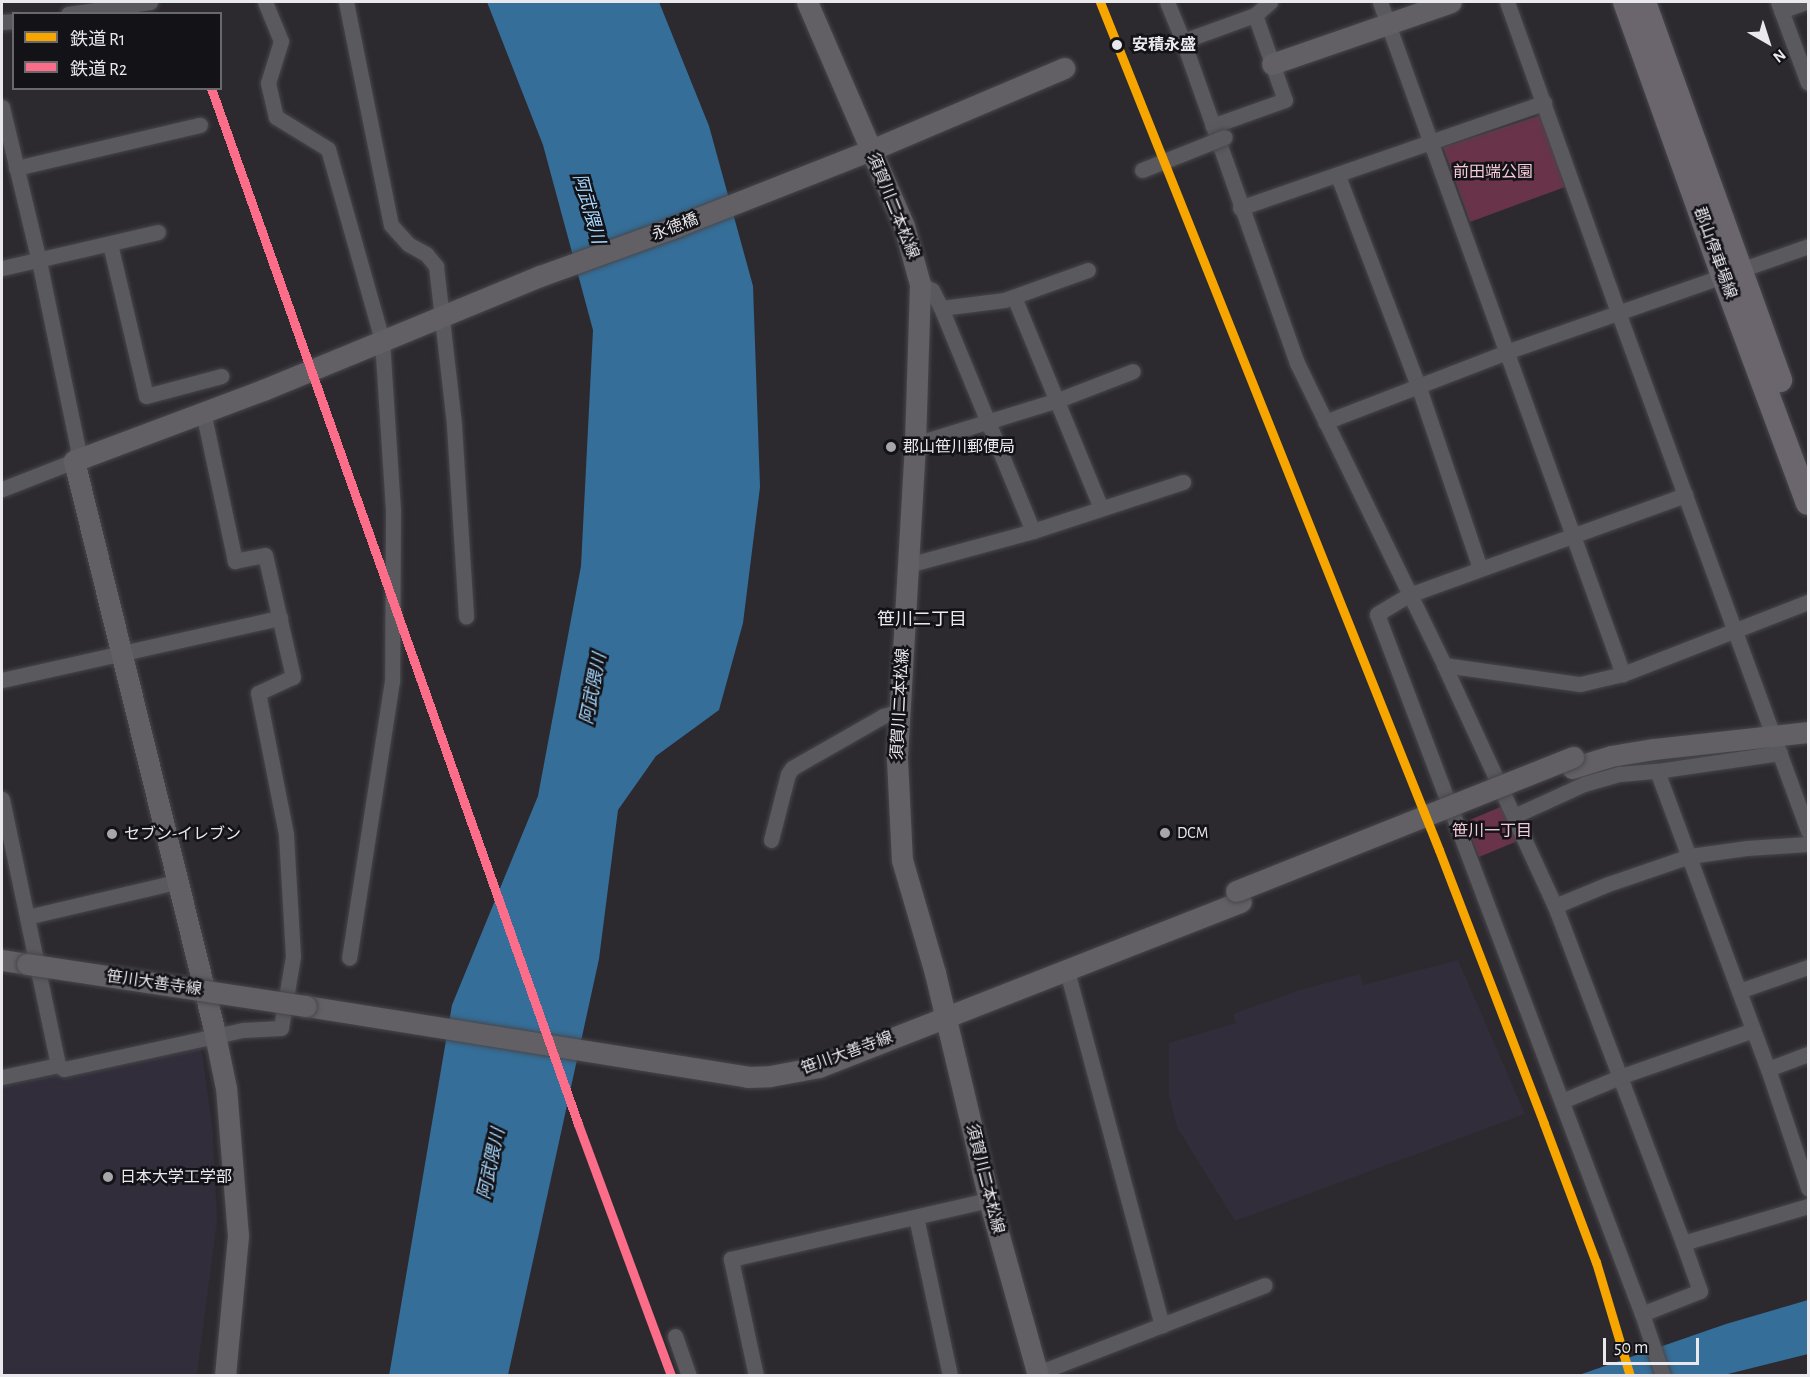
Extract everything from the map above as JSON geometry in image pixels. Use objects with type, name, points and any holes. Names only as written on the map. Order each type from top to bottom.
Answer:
[{"type":"main road","name":"郡山停車場線","points":[[1625,2],[1731,273],[1809,457]]},
{"type":"main road","name":"郡山停車場線","points":[[1644,2],[1731,273],[1809,503]]},
{"type":"street","points":[[82,12],[150,2]]},
{"type":"street","points":[[265,2],[281,41],[268,82],[276,117],[328,149],[382,340],[393,511],[392,681],[349,958]]},
{"type":"street","points":[[346,2],[391,225],[408,244],[426,254],[436,266],[444,315],[466,617]]},
{"type":"street","name":"須賀川二本松線","points":[[807,2],[904,226],[920,284],[915,444],[900,711],[898,799],[903,860],[935,973],[989,1200],[1038,1374]]},
{"type":"street","points":[[1167,2],[1183,41],[1240,208],[1297,363],[1444,665],[1556,906],[1622,1076],[1683,1243],[1700,1292],[1643,1318]]},
{"type":"street","points":[[1183,41],[1255,15],[1270,2]]},
{"type":"street","points":[[1380,2],[1623,674]]},
{"type":"street","points":[[1272,64],[1387,22],[1451,2]]},
{"type":"street","points":[[1507,2],[1618,312],[1809,831]]},
{"type":"street","points":[[1806,2],[1780,6],[1809,83]]},
{"type":"street","points":[[1212,126],[1285,100],[1255,15]]},
{"type":"street","name":"永徳橋","points":[[74,461],[203,412],[540,276],[678,226],[871,150],[1064,68]]},
{"type":"street","points":[[1240,208],[1544,103]]},
{"type":"street","points":[[2,107],[39,261],[78,448],[74,461],[215,1037],[231,1130],[238,1236],[225,1376]]},
{"type":"street","points":[[16,168],[200,125]]},
{"type":"street","points":[[1142,170],[1226,137]]},
{"type":"street","points":[[1338,176],[1418,385],[1480,568]]},
{"type":"street","points":[[2,268],[158,232]]},
{"type":"street","points":[[110,244],[146,396],[221,376]]},
{"type":"street","points":[[1325,422],[1506,352],[1809,246]]},
{"type":"street","points":[[941,308],[1014,297],[1088,270]]},
{"type":"street","points":[[920,284],[932,290],[941,308],[1033,531]]},
{"type":"street","points":[[1014,297],[1101,508]]},
{"type":"street","points":[[915,444],[1058,400],[1133,371]]},
{"type":"street","points":[[2,799],[6,843],[27,917],[58,1065],[64,1069],[243,1030],[281,1028],[292,969],[286,834],[258,693],[293,677],[265,555],[235,561],[203,412]]},
{"type":"street","points":[[2,489],[74,461]]},
{"type":"street","points":[[908,565],[1033,531],[1183,482]]},
{"type":"street","points":[[1663,1376],[1562,1101],[1377,614],[1408,595],[1686,495]]},
{"type":"street","points":[[1444,665],[1580,684],[1623,674],[1809,602]]},
{"type":"street","points":[[2,680],[280,618]]},
{"type":"street","points":[[771,840],[788,774],[792,768],[883,716],[900,711]]},
{"type":"street","points":[[944,1016],[1017,979],[1238,897],[1573,763],[1605,746],[1640,740],[1775,738],[1809,720]]},
{"type":"street","points":[[1514,816],[1584,784],[1620,774],[1657,771],[1775,738],[1809,732]]},
{"type":"street","points":[[1657,771],[1768,1069],[1809,1188]]},
{"type":"street","points":[[1556,906],[1608,884],[1690,856],[1747,848],[1809,844]]},
{"type":"street","points":[[27,917],[176,882]]},
{"type":"street","points":[[944,1016],[1067,971],[1238,897]]},
{"type":"street","name":"笹川大善寺線","points":[[2,960],[747,1077],[787,1074],[819,1067],[944,1016]]},
{"type":"street","points":[[1739,992],[1809,966]]},
{"type":"street","points":[[1067,971],[1162,1325]]},
{"type":"street","points":[[1562,1101],[1622,1076],[1753,1030]]},
{"type":"street","points":[[1768,1069],[1809,1054]]},
{"type":"street","points":[[2,1077],[58,1065]]},
{"type":"street","points":[[756,1376],[731,1259],[989,1200]]},
{"type":"street","points":[[1683,1243],[1809,1206]]},
{"type":"street","points":[[916,1217],[950,1376]]},
{"type":"street","points":[[1038,1374],[1265,1285]]},
{"type":"street","points":[[675,1336],[689,1376]]},
{"type":"shaded area","points":[[1458,960],[1525,1114],[1235,1221],[1177,1127],[1169,1095],[1169,1043],[1236,1023],[1233,1014],[1297,991],[1360,974],[1363,985]]},
{"type":"shaded area","name":"日本大学工学部","points":[[201,1044],[213,1133],[217,1220],[197,1375],[2,1375],[2,1086]]},
{"type":"green space","name":"前田端公園","points":[[1541,115],[1565,187],[1470,222],[1443,147]]},
{"type":"green space","name":"笹川一丁目","points":[[1505,805],[1520,840],[1479,857],[1465,822]]},
{"type":"water","name":"阿武隈川","points":[[487,2],[659,2],[709,126],[753,286],[760,487],[743,623],[719,710],[656,756],[618,810],[599,959],[508,1375],[389,1376],[452,1005],[538,796],[581,566],[593,330],[543,145]]},
{"type":"water","points":[[1808,1300],[1808,1354],[1724,1375],[1576,1376],[1726,1324]]},
{"type":"rail line","name":"R1","points":[[1100,2],[1439,850],[1596,1262],[1630,1376]]},
{"type":"rail line","name":"R2","points":[[212,90],[578,1124],[671,1376]]},
{"type":"place","name":"安積永盛","points":[[1117,45]]},
{"type":"place","name":"郡山笹川郵便局","points":[[891,447]]},
{"type":"place","name":"DCM","points":[[1165,833]]},
{"type":"place","name":"セブン-イレブン","points":[[112,834]]},
{"type":"place","name":"日本大学工学部","points":[[108,1177]]},
{"type":"district","name":"笹川二丁目","points":[[922,620]]}]
